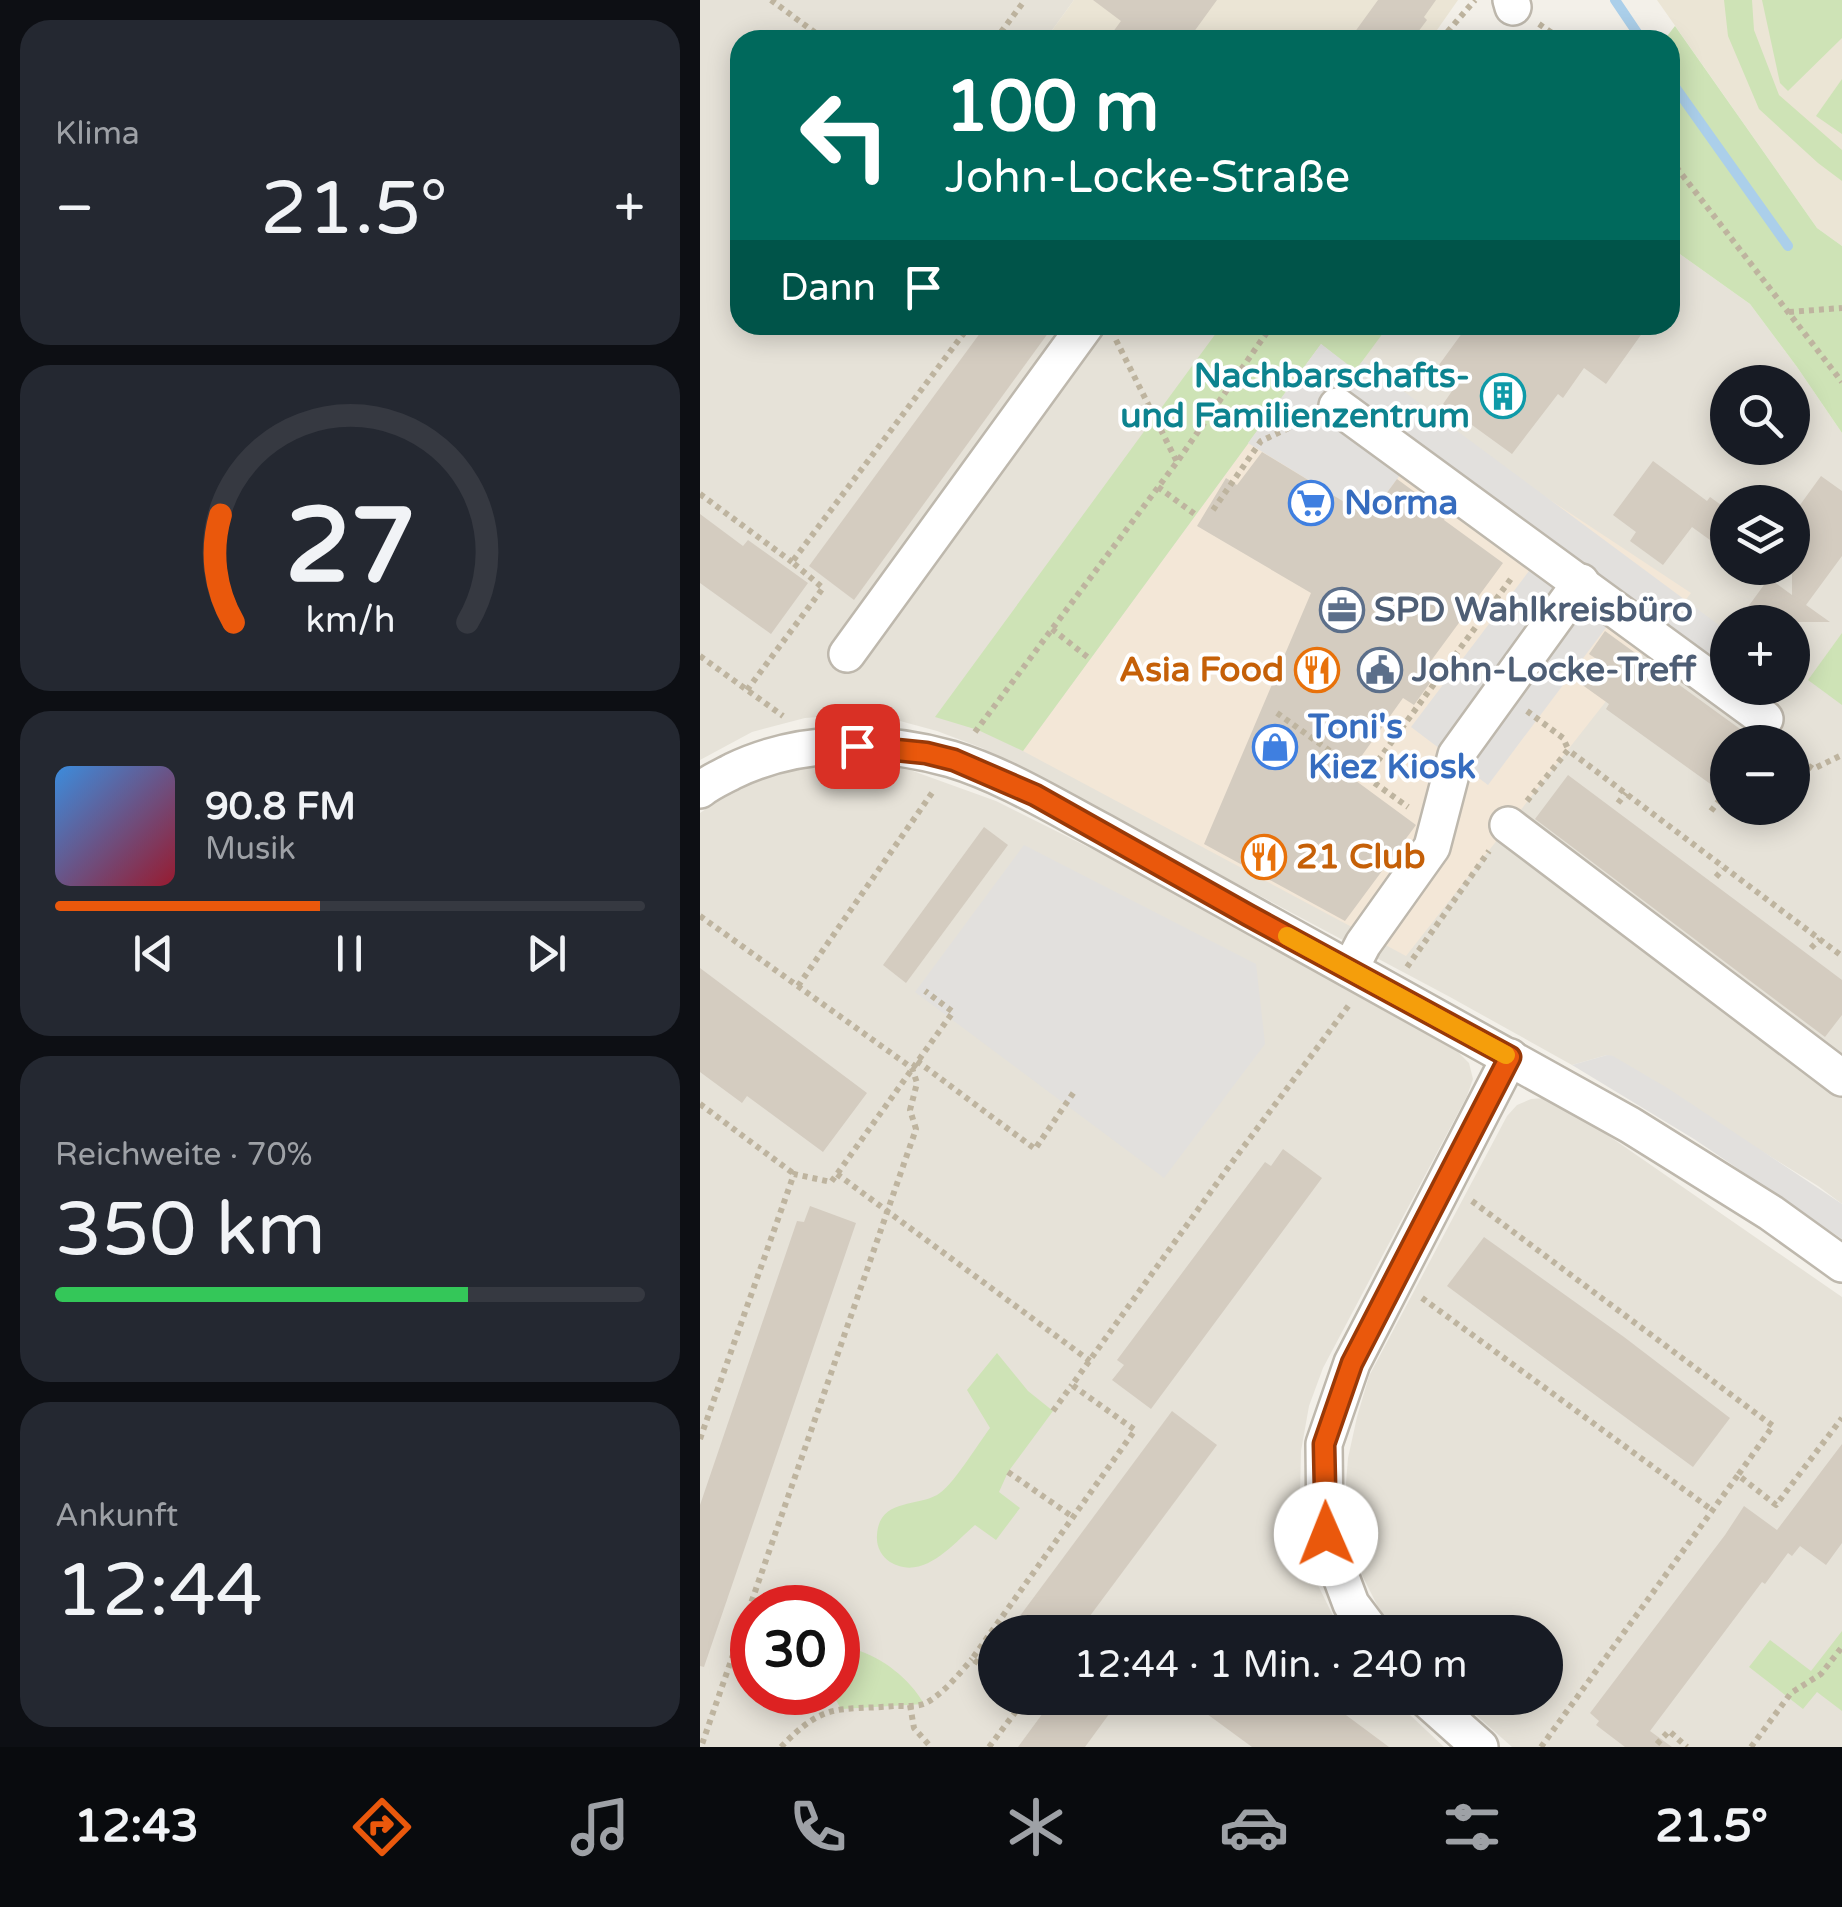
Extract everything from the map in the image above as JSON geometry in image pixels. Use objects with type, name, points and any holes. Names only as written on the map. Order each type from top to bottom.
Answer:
[{"type":"street","points":[[847,654],[1079,335]]},
{"type":"street","points":[[1337,406],[1765,719]]},
{"type":"street","points":[[1350,987],[1364,944],[1432,847],[1456,755],[1581,582]]},
{"type":"street","points":[[700,790],[755,761],[788,750],[857,746],[954,760],[1035,795],[1350,987],[1510,1057],[1630,1125],[1771,1213],[1842,1264]]},
{"type":"street","points":[[1508,825],[1842,1078]]},
{"type":"street","points":[[1359,1615],[1351,1604],[1326,1534],[1324,1444],[1352,1363],[1510,1057]]},
{"type":"street","points":[[1444,1715],[1480,1747]]},
{"type":"path","points":[[771,0],[812,30]]},
{"type":"path","points":[[1003,30],[1024,0]]},
{"type":"path","points":[[1450,30],[1475,0]]},
{"type":"path","points":[[1680,173],[1842,382]]},
{"type":"path","points":[[1788,312],[1842,308]]},
{"type":"path","points":[[792,562],[962,335]]},
{"type":"path","points":[[1114,335],[1177,462]]},
{"type":"path","points":[[970,739],[1177,462],[1265,335]]},
{"type":"path","points":[[1213,510],[1261,441],[1337,406]]},
{"type":"path","points":[[1158,488],[1196,515]]},
{"type":"path","points":[[700,494],[822,588],[748,690]]},
{"type":"path","points":[[1366,777],[1534,548]]},
{"type":"path","points":[[1052,629],[1090,659]]},
{"type":"path","points":[[700,656],[783,716]]},
{"type":"path","points":[[1277,713],[1437,829]]},
{"type":"path","points":[[1547,725],[1564,738],[1568,750]]},
{"type":"path","points":[[1810,767],[1842,756]]},
{"type":"path","points":[[798,986],[936,788]]},
{"type":"path","points":[[1618,803],[1626,794]]},
{"type":"path","points":[[1716,877],[1723,868]]},
{"type":"path","points":[[700,916],[1035,1149],[1074,1092]]},
{"type":"path","points":[[1811,948],[1820,939]]},
{"type":"path","points":[[1833,949],[1842,943]]},
{"type":"path","points":[[1053,1411],[1230,1164],[1350,987]]},
{"type":"path","points":[[700,1104],[794,1174],[831,1182],[953,1012],[925,991]]},
{"type":"path","points":[[702,1747],[916,1129],[910,1110],[917,1083],[914,1065]]},
{"type":"path","points":[[700,1439],[794,1174]]},
{"type":"path","points":[[837,1174],[1090,1361]]},
{"type":"path","points":[[1472,1202],[1773,1426],[1541,1747]]},
{"type":"path","points":[[1421,1297],[1712,1510]]},
{"type":"path","points":[[781,1747],[798,1729],[827,1710],[924,1704],[972,1659],[1135,1430],[1072,1385]]},
{"type":"path","points":[[1738,1475],[1776,1505],[1842,1418]]},
{"type":"path","points":[[1008,1472],[1073,1518]]},
{"type":"path","points":[[1752,1747],[1792,1693],[1820,1674],[1842,1646]]},
{"type":"path","points":[[972,1659],[978,1663]]},
{"type":"path","points":[[910,1705],[914,1728],[931,1747]]},
{"type":"path","points":[[990,1747],[1014,1715]]},
{"type":"path","points":[[1657,1744],[1669,1731],[1686,1747]]},
{"type":"shaded area","points":[[700,0],[1074,0],[1052,30],[730,30],[730,335],[1680,335],[1680,254],[1750,304],[1796,365],[1710,365],[1710,465],[1810,465],[1810,386],[1842,433],[1842,1204],[1607,1055],[1572,1065],[982,748],[889,718],[805,718],[752,732],[700,760]]},
{"type":"shaded area","points":[[1074,0],[1458,0],[1437,30],[1052,30]]},
{"type":"shaded area","points":[[1657,0],[1842,0],[1842,246],[1817,228]]},
{"type":"shaded area","points":[[1321,344],[1355,371],[1691,593],[1406,956],[1023,751]]},
{"type":"shaded area","points":[[1321,344],[1355,370],[1363,361],[1710,618],[1710,688],[1614,617],[1488,785],[1411,727],[1535,563],[1406,467],[1369,517],[1248,443]]},
{"type":"shaded area","points":[[1733,705],[1768,705],[1756,722]]},
{"type":"shaded area","points":[[865,763],[910,770],[996,801],[1124,865],[1458,1052],[1469,1063],[1473,1079],[1467,1096],[1323,1368],[1309,1406],[1301,1451],[1305,1543],[1315,1579],[1333,1615],[978,1615],[978,1715],[1410,1715],[1444,1747],[700,1747],[700,813],[736,789],[784,771],[822,764]]},
{"type":"shaded area","points":[[1024,845],[1256,964],[1265,1044],[1164,1178],[915,992]]},
{"type":"shaded area","points":[[1607,1055],[1669,1089],[1842,1204],[1842,1239],[1694,1139],[1572,1065]]},
{"type":"shaded area","points":[[1546,1098],[1567,1107],[1842,1297],[1842,1747],[1512,1747],[1476,1715],[1563,1715],[1563,1615],[1384,1615],[1362,1575],[1345,1496],[1348,1458],[1369,1376],[1507,1116],[1517,1105]]},
{"type":"green space","points":[[1724,0],[1752,0],[1754,30],[1779,95],[1842,150],[1842,181],[1759,109],[1728,36]]},
{"type":"green space","points":[[1762,0],[1842,0],[1842,38],[1788,91],[1780,83]]},
{"type":"green space","points":[[1680,33],[1817,228],[1842,246],[1842,433],[1810,386],[1810,365],[1796,365],[1750,304],[1680,254]]},
{"type":"green space","points":[[1842,79],[1842,134],[1816,116]]},
{"type":"green space","points":[[1215,335],[1382,335],[1355,371],[1321,344],[1023,751],[978,730],[935,717]]},
{"type":"green space","points":[[1842,633],[1842,705],[1810,681]]},
{"type":"green space","points":[[997,1353],[1028,1391],[1053,1411],[1008,1472],[999,1492],[1020,1508],[996,1540],[975,1525],[926,1564],[902,1567],[890,1562],[877,1543],[884,1515],[899,1506],[937,1495],[957,1475],[990,1428],[967,1390]]},
{"type":"green space","points":[[1842,1631],[1842,1711],[1817,1692],[1803,1709],[1749,1667],[1770,1640],[1811,1671]]},
{"type":"green space","points":[[860,1651],[894,1670],[924,1704],[860,1708]]},
{"type":"building","points":[[1093,0],[1217,0],[1195,30],[1114,30],[1121,21]]},
{"type":"building","points":[[1378,0],[1436,0],[1420,30],[1356,30]]},
{"type":"building","points":[[979,335],[1047,335],[854,600],[809,566]]},
{"type":"building","name":"Nachbarschafts- und Familienzentrum","points":[[1461,335],[1641,335],[1606,384],[1584,368],[1563,398],[1558,394],[1512,454],[1443,404],[1457,384],[1436,369]]},
{"type":"building","points":[[1262,452],[1369,517],[1397,479],[1503,563],[1425,669],[1435,676],[1414,705],[1403,698],[1348,775],[1416,825],[1345,921],[1204,844],[1311,593],[1197,526],[1226,478],[1237,485]]},
{"type":"building","points":[[1653,461],[1707,501],[1710,497],[1710,540],[1692,527],[1663,565],[1630,541],[1636,532],[1613,515]]},
{"type":"building","points":[[1821,476],[1842,491],[1842,556],[1806,605],[1749,605],[1764,585],[1778,585],[1792,595],[1792,585],[1810,585],[1810,491]]},
{"type":"building","points":[[700,514],[743,546],[748,540],[808,583],[771,634],[700,583]]},
{"type":"building","points":[[1810,608],[1830,622],[1810,622]]},
{"type":"building","points":[[1605,631],[1735,725],[1710,725],[1710,784],[1606,709],[1609,704],[1581,684],[1598,660],[1589,654]]},
{"type":"building","points":[[1568,775],[1842,980],[1842,1015],[1825,1037],[1535,819]]},
{"type":"building","points":[[984,827],[1008,845],[906,983],[883,965]]},
{"type":"building","points":[[700,968],[867,1093],[823,1152],[747,1096],[742,1103],[700,1072]]},
{"type":"building","points":[[1283,1149],[1322,1178],[1151,1409],[1112,1380],[1124,1365],[1117,1360],[1265,1162],[1271,1166]]},
{"type":"building","points":[[810,1206],[856,1223],[704,1667],[700,1666],[700,1505],[797,1221],[804,1222]]},
{"type":"building","points":[[1484,1237],[1730,1418],[1693,1467],[1447,1286]]},
{"type":"building","points":[[1172,1411],[1217,1445],[1091,1615],[1021,1615]]},
{"type":"building","points":[[1842,1444],[1842,1543],[1826,1565],[1800,1546],[1792,1556],[1788,1553],[1765,1584],[1762,1582],[1650,1731],[1672,1747],[1625,1747],[1596,1725],[1599,1721],[1590,1713],[1744,1506],[1777,1530]]},
{"type":"building","points":[[1042,1715],[1108,1715],[1085,1747],[1018,1747]]},
{"type":"building","points":[[1208,1715],[1346,1715],[1389,1747],[1252,1747]]},
{"type":"waterway","points":[[1615,0],[1635,30]]},
{"type":"waterway","points":[[1680,94],[1788,246]]},
{"type":"slow traffic","points":[[1287,936],[1506,1055]]},
{"type":"place","name":"Nachbarschafts- und Familienzentrum","points":[[1503,396]]},
{"type":"place","name":"Norma","points":[[1311,503]]},
{"type":"place","name":"SPD Wahlkreisbüro","points":[[1342,610]]},
{"type":"place","name":"Asia Food","points":[[1317,670]]},
{"type":"place","name":"John-Locke-Treff","points":[[1380,670]]},
{"type":"place","name":"Toni's Kiez Kiosk","points":[[1275,747]]},
{"type":"place","name":"21 Club","points":[[1264,857]]},
{"type":"route","points":[[857,746],[954,760],[1035,795],[1510,1057],[1352,1363],[1324,1444],[1326,1534]]}]
